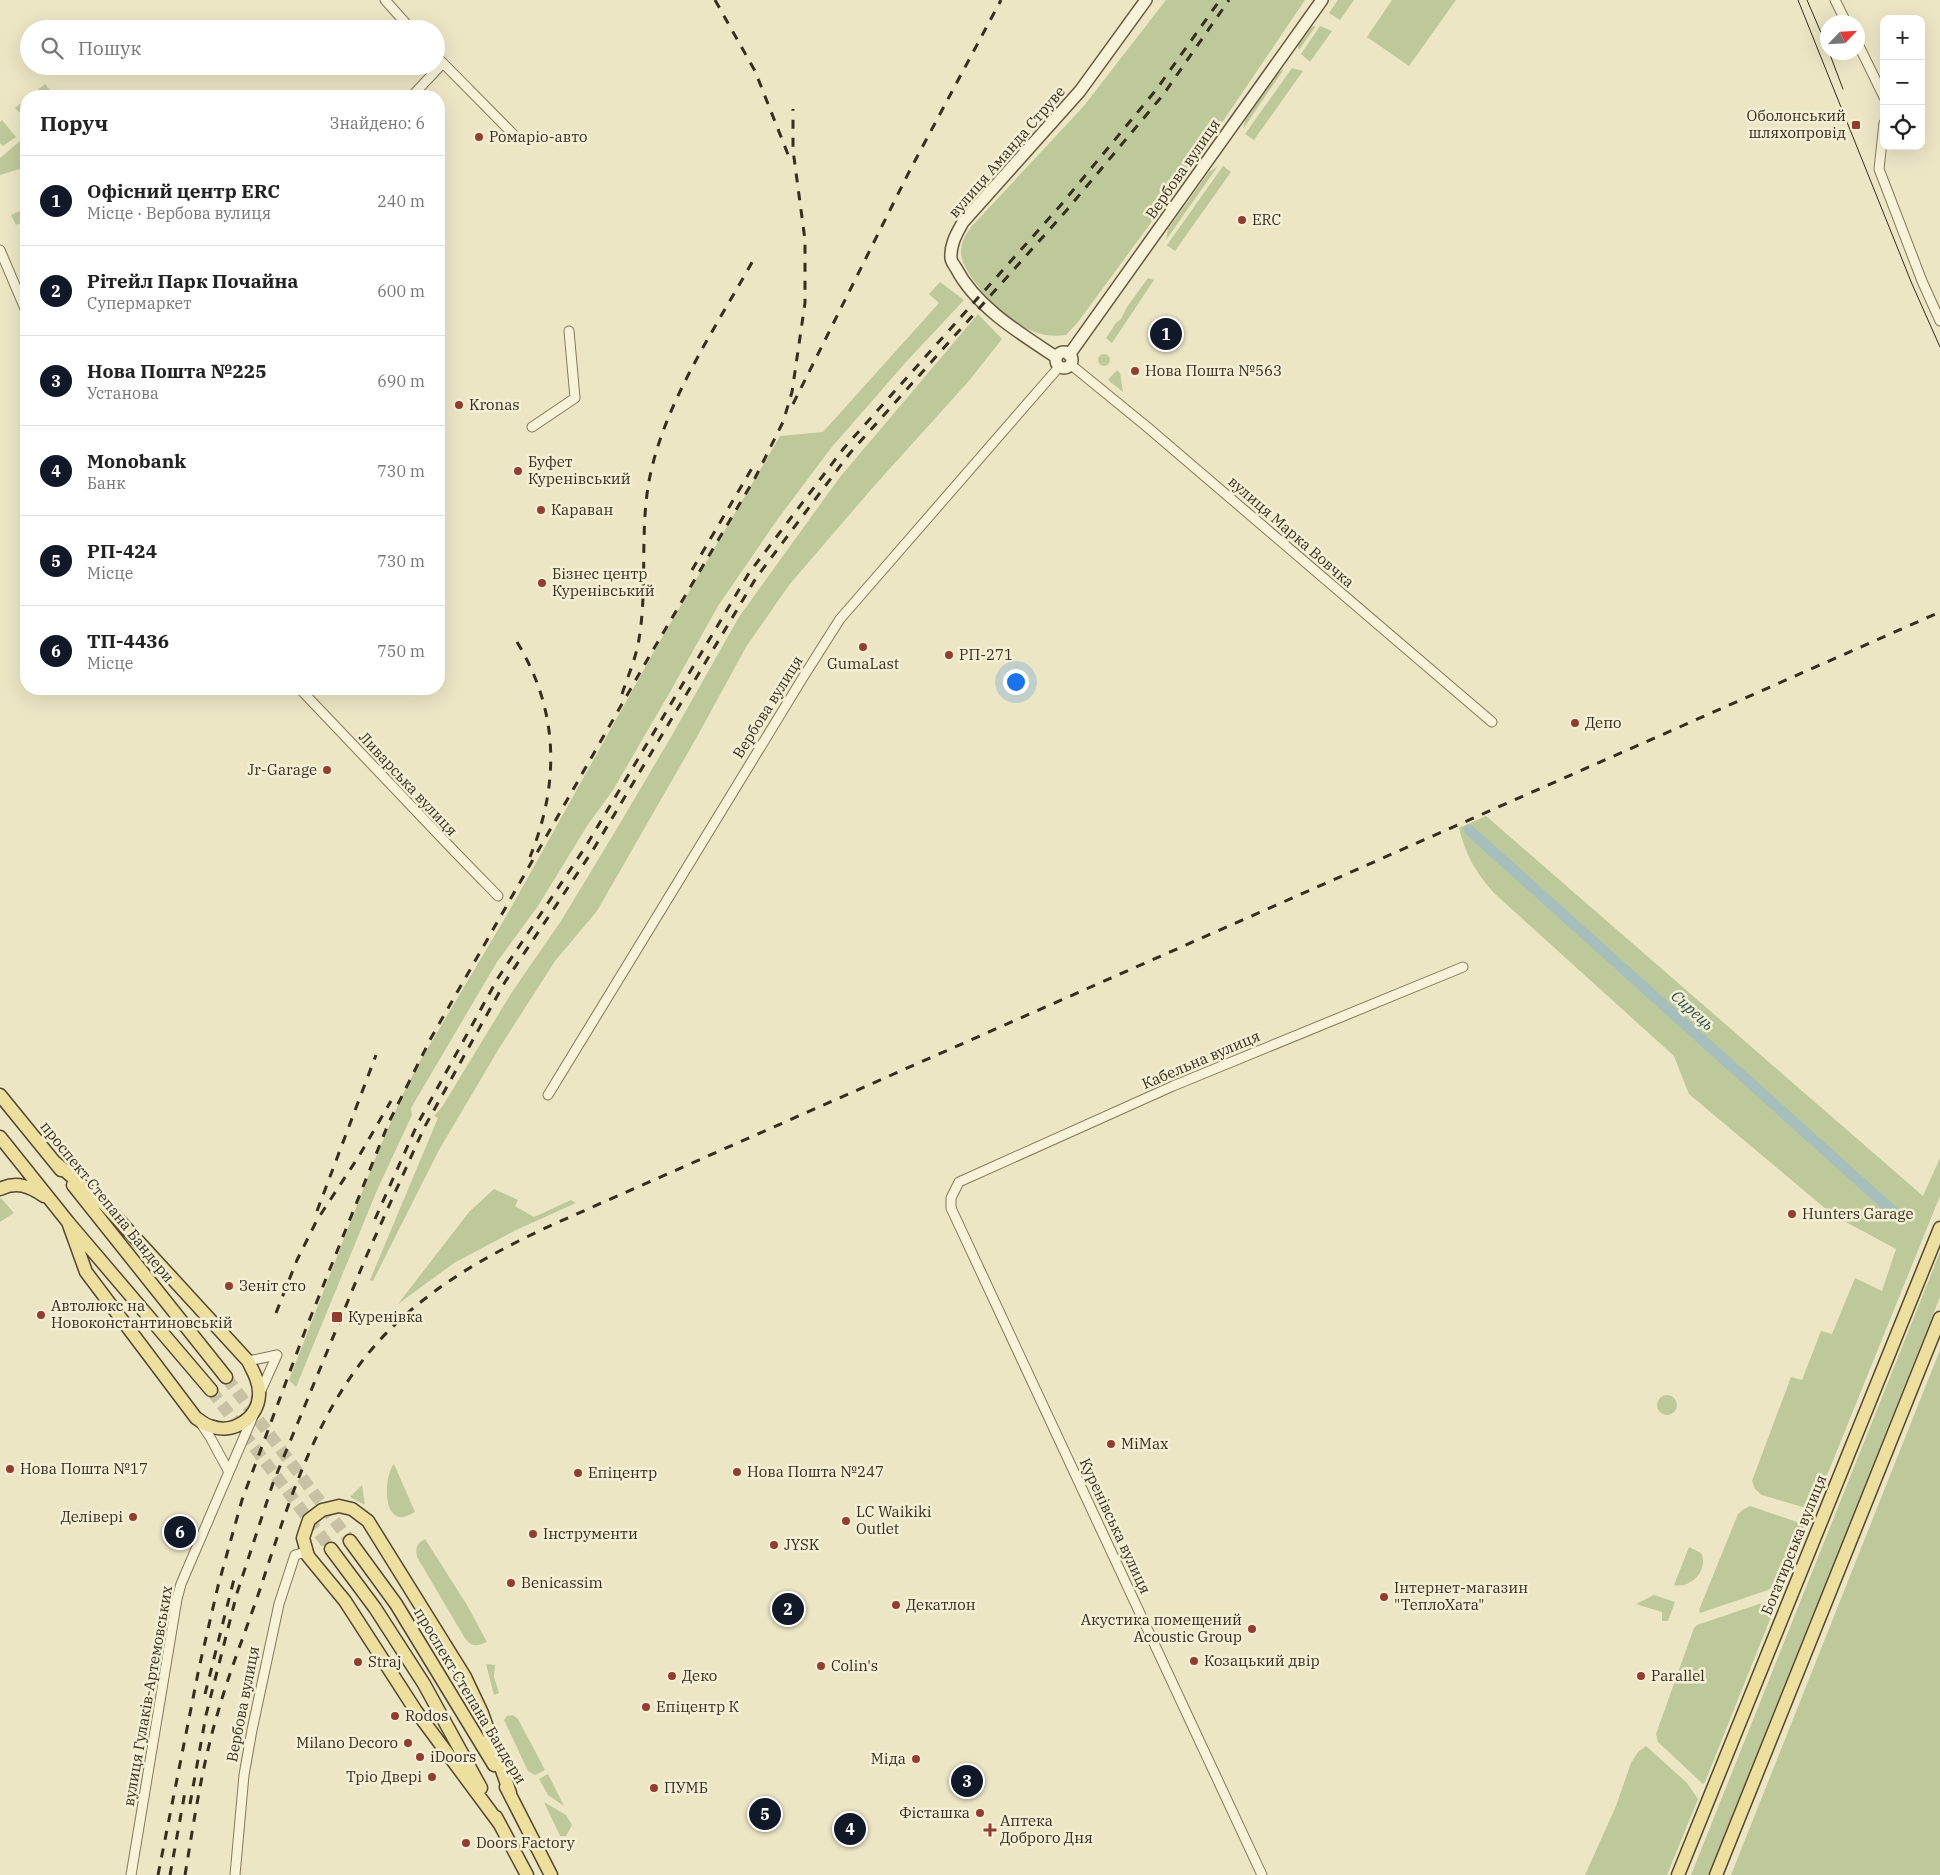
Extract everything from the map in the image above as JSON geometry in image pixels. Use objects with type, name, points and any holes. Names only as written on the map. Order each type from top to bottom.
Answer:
[{"type":"main road","name":"вулиця Аманда Струве","points":[[1064,361],[1003,321],[974,293],[960,276],[951,259],[953,240],[963,222],[1080,91],[1146,0]]},
{"type":"main road","name":"Вербова вулиця","points":[[1064,361],[1322,0]]},
{"type":"main road","name":"проспект Степана Бандери","points":[[0,1095],[226,1377]]},
{"type":"main road","points":[[0,1137],[68,1222],[211,1390]]},
{"type":"main road","points":[[0,1147],[53,1203]]},
{"type":"main road","points":[[56,1163],[105,1205],[248,1361],[256,1378],[259,1395],[254,1413],[241,1424],[227,1429],[210,1427],[196,1418],[86,1272],[68,1222]]},
{"type":"main road","points":[[0,1189],[10,1185],[32,1188],[53,1203]]},
{"type":"main road","name":"Богатирська вулиця","points":[[1678,1875],[1940,1228]]},
{"type":"main road","points":[[1716,1875],[1940,1318]]},
{"type":"main road","points":[[499,1823],[416,1711],[345,1602],[308,1556],[303,1538],[310,1520],[322,1510],[339,1506],[352,1509],[368,1521],[465,1677],[482,1713],[510,1793]]},
{"type":"main road","name":"проспект Степана Бандери","points":[[350,1540],[396,1604],[453,1696],[510,1793],[551,1875]]},
{"type":"main road","points":[[331,1549],[375,1608],[424,1684],[527,1875]]},
{"type":"street","points":[[385,0],[403,20]]},
{"type":"street","points":[[1835,0],[1842,15]]},
{"type":"street","points":[[1865,58],[1880,89]]},
{"type":"street","points":[[445,65],[514,135]]},
{"type":"street","points":[[416,90],[427,75]]},
{"type":"street","points":[[1881,150],[1879,169],[1922,281],[1940,321]]},
{"type":"street","points":[[0,250],[20,298]]},
{"type":"street","points":[[532,427],[575,398],[569,331]]},
{"type":"street","name":"вулиця Марка Вовчка","points":[[1064,361],[1146,426],[1492,722]]},
{"type":"street","name":"Вербова вулиця","points":[[548,1096],[840,619],[1064,361]]},
{"type":"street","name":"Ливарська вулиця","points":[[306,695],[498,896]]},
{"type":"street","name":"Кабельна вулиця","points":[[954,1188],[959,1182],[1173,1086],[1463,967]]},
{"type":"street","name":"Куренівська вулиця","points":[[954,1188],[951,1198],[952,1208],[1262,1875]]},
{"type":"street","points":[[248,1361],[277,1355],[259,1395]]},
{"type":"street","name":"вулиця Гулаків-Артемовських","points":[[131,1875],[177,1598],[181,1584],[254,1413]]},
{"type":"street","points":[[196,1418],[210,1437],[229,1472]]},
{"type":"street","name":"Вербова вулиця","points":[[235,1875],[244,1775],[279,1604],[295,1555],[302,1553],[308,1556]]},
{"type":"green space","points":[[1166,0],[1305,0],[1192,167],[1078,322],[1066,335],[1052,336],[1039,334],[1016,322],[985,295],[962,259],[963,240],[972,226],[1083,107]]},
{"type":"green space","points":[[1338,0],[1354,0],[1340,20],[1329,13]]},
{"type":"green space","points":[[1392,0],[1456,0],[1409,66],[1367,37]]},
{"type":"green space","points":[[1316,26],[1299,50],[1297,44],[1310,27]]},
{"type":"green space","points":[[1320,26],[1332,31],[1310,62],[1301,54]]},
{"type":"green space","points":[[1292,68],[1303,71],[1254,140],[1245,134]]},
{"type":"green space","points":[[1284,69],[1243,129],[1245,120],[1277,73]]},
{"type":"green space","points":[[45,84],[50,90],[38,90]]},
{"type":"green space","points":[[20,104],[20,113],[15,108]]},
{"type":"green space","points":[[2,120],[16,137],[3,146],[0,143],[0,122]]},
{"type":"green space","points":[[20,141],[20,169],[0,175],[0,158]]},
{"type":"green space","points":[[1218,166],[1166,240],[1168,229],[1209,172]]},
{"type":"green space","points":[[1223,166],[1231,172],[1175,251],[1167,245]]},
{"type":"green space","points":[[20,211],[20,223],[16,225],[11,215]]},
{"type":"green space","points":[[1148,278],[1154,280],[1112,343],[1106,338]]},
{"type":"green space","points":[[940,282],[964,300],[906,362],[831,448],[777,520],[718,606],[613,790],[587,826],[538,906],[497,962],[411,1108],[412,1115],[378,1188],[296,1387],[289,1380],[373,1164],[402,1096],[419,1063],[508,913],[652,655],[780,436],[823,432],[939,303],[929,294]]},
{"type":"green space","points":[[978,314],[1002,339],[968,382],[875,485],[789,585],[746,647],[597,911],[555,961],[498,1050],[439,1150],[373,1281],[370,1280],[438,1118],[434,1116],[442,1107],[512,992],[561,921],[671,737],[739,617],[840,477]]},
{"type":"green space","points":[[1106,354],[1109,355],[1109,365],[1102,366],[1099,365],[1098,358],[1099,355]]},
{"type":"green space","points":[[1117,370],[1120,373],[1123,392],[1108,380]]},
{"type":"green space","points":[[1486,816],[1923,1196],[1940,1158],[1940,1196],[1813,1510],[1762,1495],[1755,1489],[1752,1481],[1791,1377],[1802,1380],[1821,1331],[1832,1334],[1855,1278],[1882,1291],[1896,1249],[1833,1215],[1689,1094],[1674,1056],[1495,894],[1472,864],[1459,828]]},
{"type":"green space","points":[[494,1189],[518,1200],[515,1206],[534,1217],[571,1200],[576,1203],[516,1230],[454,1263],[398,1304],[469,1212]]},
{"type":"green space","points":[[0,1199],[14,1213],[0,1222]]},
{"type":"green space","points":[[1940,1252],[1940,1297],[1708,1875],[1691,1875]]},
{"type":"green space","points":[[1940,1350],[1940,1875],[1731,1875]]},
{"type":"green space","points":[[1663,1395],[1671,1395],[1677,1401],[1677,1409],[1671,1415],[1663,1415],[1657,1409],[1657,1401]]},
{"type":"green space","points":[[394,1464],[415,1512],[408,1516],[400,1517],[394,1514],[388,1502],[387,1484]]},
{"type":"green space","points":[[362,1485],[365,1505],[350,1497]]},
{"type":"green space","points":[[1750,1506],[1803,1524],[1806,1531],[1786,1575],[1768,1590],[1700,1613],[1699,1610],[1738,1514]]},
{"type":"green space","points":[[425,1539],[467,1605],[487,1642],[473,1645],[463,1635],[417,1557],[417,1546]]},
{"type":"green space","points":[[1689,1547],[1701,1553],[1703,1565],[1701,1571],[1693,1581],[1687,1584],[1674,1585]]},
{"type":"green space","points":[[1654,1595],[1675,1602],[1668,1621],[1662,1621],[1662,1612],[1636,1604]]},
{"type":"green space","points":[[1771,1600],[1775,1607],[1703,1784],[1658,1742],[1656,1734],[1694,1628],[1697,1625]]},
{"type":"green space","points":[[486,1664],[495,1665],[494,1677],[499,1693],[494,1695]]},
{"type":"green space","points":[[513,1715],[518,1719],[545,1770],[535,1775],[528,1771],[504,1720],[507,1716]]},
{"type":"green space","points":[[1646,1746],[1687,1783],[1698,1799],[1667,1875],[1585,1875],[1616,1806],[1631,1763],[1638,1752]]},
{"type":"green space","points":[[548,1774],[564,1806],[548,1795],[539,1779]]},
{"type":"green space","points":[[544,1802],[566,1815],[572,1825],[566,1836],[560,1836]]},
{"type":"waterway","name":"Сирець","points":[[1469,830],[1896,1214]]},
{"type":"tunnel","points":[[226,1377],[350,1541]]},
{"type":"tunnel","points":[[211,1390],[331,1549]]},
{"type":"tram line","points":[[1798,0],[1912,284],[1940,347]]},
{"type":"tram line","points":[[1807,0],[1820,30]]},
{"type":"tram line","points":[[1832,60],[1843,89]]},
{"type":"railway","points":[[715,0],[755,71],[789,157]]},
{"type":"railway","points":[[793,404],[910,170],[1001,0]]},
{"type":"railway","points":[[375,1219],[417,1125],[498,978],[586,846],[749,573],[844,448],[1060,206],[1156,90],[1220,0]]},
{"type":"railway","points":[[190,1804],[206,1715],[237,1593],[273,1483],[366,1257],[424,1128],[505,982],[593,850],[756,578],[850,453],[1066,211],[1163,95],[1229,0]]},
{"type":"railway","points":[[158,1875],[199,1668],[218,1586],[242,1500],[305,1331],[389,1122],[431,1038],[650,655],[755,478],[783,422],[792,392],[805,303],[805,240],[793,150],[793,109]]},
{"type":"railway","points":[[622,694],[634,660],[642,619],[645,517],[650,476],[658,447],[680,391],[709,336],[755,257]]},
{"type":"railway","points":[[692,570],[755,463]]},
{"type":"railway","points":[[185,1875],[212,1732],[286,1512],[309,1452],[323,1423],[357,1368],[378,1342],[397,1323],[438,1289],[483,1260],[554,1224],[1940,612]]},
{"type":"railway","points":[[517,642],[531,668],[541,694],[550,748],[547,802],[530,857]]},
{"type":"railway","points":[[317,1211],[376,1055]]},
{"type":"railway","points":[[276,1313],[297,1260],[317,1220],[359,1156],[391,1101]]},
{"type":"railway","points":[[205,1694],[235,1575]]},
{"type":"railway","points":[[170,1875],[185,1792]]},
{"type":"place","name":"Оболонський шляхопровід","points":[[1856,125]]},
{"type":"place","name":"Ромаріо-авто","points":[[479,137]]},
{"type":"place","name":"ERC","points":[[1242,220]]},
{"type":"place","name":"Офісний центр ERC","points":[[1166,334]]},
{"type":"place","name":"Нова Пошта №563","points":[[1135,371]]},
{"type":"place","name":"Kronas","points":[[459,405]]},
{"type":"place","name":"Буфет Куренівський","points":[[518,471]]},
{"type":"place","name":"Караван","points":[[541,510]]},
{"type":"place","name":"Бізнес центр Куренівський","points":[[542,583]]},
{"type":"place","name":"GumaLast","points":[[863,647]]},
{"type":"place","name":"РП-271","points":[[949,655]]},
{"type":"place","name":"Депо","points":[[1575,723]]},
{"type":"place","name":"Jr-Garage","points":[[327,770]]},
{"type":"place","name":"Hunters Garage","points":[[1792,1214]]},
{"type":"place","name":"Зеніт сто","points":[[229,1286]]},
{"type":"place","name":"Автолюкс на Новоконстантиновській","points":[[41,1315]]},
{"type":"place","name":"Куренівка","points":[[337,1317]]},
{"type":"place","name":"MiMax","points":[[1111,1444]]},
{"type":"place","name":"Нова Пошта №17","points":[[10,1469]]},
{"type":"place","name":"Нова Пошта №247","points":[[737,1472]]},
{"type":"place","name":"Епіцентр","points":[[578,1473]]},
{"type":"place","name":"Делівері","points":[[133,1517]]},
{"type":"place","name":"LC Waikiki Outlet","points":[[846,1521]]},
{"type":"place","name":"ТП-4436","points":[[180,1532]]},
{"type":"place","name":"Інструменти","points":[[533,1534]]},
{"type":"place","name":"JYSK","points":[[774,1545]]},
{"type":"place","name":"Benicassim","points":[[511,1583]]},
{"type":"place","name":"Інтернет-магазин \"ТеплоХата\"","points":[[1384,1597]]},
{"type":"place","name":"Декатлон","points":[[896,1605]]},
{"type":"place","name":"Рітейл Парк Почайна","points":[[788,1609]]},
{"type":"place","name":"Акустика помещений Acoustic Group","points":[[1252,1629]]},
{"type":"place","name":"Козацький двір","points":[[1194,1661]]},
{"type":"place","name":"Straj","points":[[358,1662]]},
{"type":"place","name":"Colin's","points":[[821,1666]]},
{"type":"place","name":"Деко","points":[[672,1676]]},
{"type":"place","name":"Parallel","points":[[1641,1676]]},
{"type":"place","name":"Епіцентр К","points":[[646,1707]]},
{"type":"place","name":"Rodos","points":[[395,1716]]},
{"type":"place","name":"Milano Decoro","points":[[408,1743]]},
{"type":"place","name":"iDoors","points":[[420,1757]]},
{"type":"place","name":"Міда","points":[[916,1759]]},
{"type":"place","name":"Тріо Двері","points":[[432,1777]]},
{"type":"place","name":"Нова Пошта №225","points":[[967,1781]]},
{"type":"place","name":"ПУМБ","points":[[654,1788]]},
{"type":"place","name":"Фісташка","points":[[980,1813]]},
{"type":"place","name":"РП-424","points":[[765,1814]]},
{"type":"place","name":"Monobank","points":[[850,1829]]},
{"type":"place","name":"Аптека Доброго Дня","points":[[990,1830]]},
{"type":"place","name":"Doors Factory","points":[[466,1843]]}]
